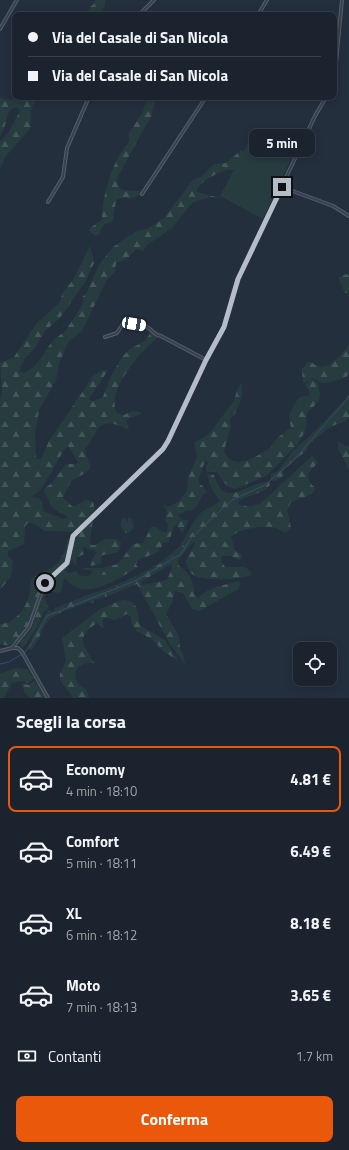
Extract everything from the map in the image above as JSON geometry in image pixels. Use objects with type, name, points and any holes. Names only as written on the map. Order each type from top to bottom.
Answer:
[{"type":"street","points":[[0,29],[17,0]]},
{"type":"street","points":[[142,12],[154,0]]},
{"type":"street","points":[[260,12],[267,0]]},
{"type":"street","points":[[337,52],[342,0]]},
{"type":"street","points":[[48,202],[63,177],[68,148],[88,100]]},
{"type":"street","points":[[142,194],[205,100]]},
{"type":"street","points":[[0,651],[12,648],[29,627],[44,585],[68,561],[73,536],[163,449],[168,441],[206,360],[224,327],[238,279],[325,100]]},
{"type":"street","points":[[282,187],[333,206],[349,216]]},
{"type":"street","points":[[105,337],[118,333],[124,322],[143,325],[148,327],[154,334],[206,360]]},
{"type":"street","points":[[18,642],[21,651],[48,698]]},
{"type":"street","points":[[12,648],[21,651]]},
{"type":"green space","points":[[95,0],[105,0],[105,5],[101,12],[88,12],[90,7],[95,3]]},
{"type":"green space","points":[[0,98],[10,100],[36,100],[31,109],[30,129],[5,157],[0,169],[0,142],[8,133],[20,111],[17,107],[10,111],[0,136]]},
{"type":"green space","points":[[147,100],[156,100],[150,119],[118,176],[117,182],[121,189],[142,192],[140,195],[129,199],[125,197],[116,200],[113,221],[103,225],[100,233],[96,236],[89,231],[90,228],[102,220],[102,210],[106,189],[113,168],[129,142],[129,133],[144,110]]},
{"type":"green space","points":[[265,131],[297,146],[263,219],[220,196],[248,143]]},
{"type":"green space","points":[[241,150],[244,151],[234,170],[225,171],[214,175],[203,182],[197,189],[197,192],[220,198],[211,197],[193,202],[172,228],[147,245],[143,251],[136,249],[127,259],[116,263],[115,272],[107,279],[82,331],[68,342],[59,364],[56,380],[39,410],[35,434],[36,458],[38,460],[42,457],[49,441],[94,375],[103,370],[108,370],[89,399],[93,401],[103,397],[110,378],[122,357],[130,349],[145,341],[151,332],[158,337],[135,361],[120,383],[116,393],[115,404],[117,413],[124,415],[132,412],[142,413],[126,420],[129,428],[127,429],[110,423],[101,426],[85,449],[90,467],[87,472],[71,481],[63,498],[73,507],[86,500],[93,502],[96,513],[74,532],[45,531],[35,524],[28,523],[25,526],[24,544],[8,551],[8,556],[13,561],[11,576],[0,590],[0,401],[2,391],[0,363],[14,357],[36,324],[60,302],[63,292],[73,280],[90,246],[94,263],[85,282],[60,318],[46,330],[33,351],[25,358],[19,371],[23,373],[36,365],[53,340],[66,329],[84,301],[82,297],[86,294],[99,265],[113,247],[137,231],[149,228],[164,218],[193,180],[201,177],[214,164],[226,163]],"holes":[[[68,446],[78,462],[76,464],[66,464],[52,483],[45,488],[44,492],[53,508],[68,517],[63,519],[43,511],[42,502],[39,498],[31,497],[42,488],[64,450]]]},
{"type":"green space","points":[[346,274],[349,275],[349,293],[345,293],[338,278]]},
{"type":"green space","points":[[349,345],[349,374],[345,378],[322,383],[312,378],[303,384],[302,369],[309,361],[318,366],[327,366]]},
{"type":"green space","points":[[311,379],[317,382],[320,392],[319,401],[307,413],[306,429],[298,444],[266,476],[235,489],[227,485],[217,472],[207,472],[206,467],[208,463],[205,461],[200,475],[199,484],[203,486],[207,493],[203,494],[195,508],[178,515],[182,520],[188,520],[182,533],[177,525],[174,526],[169,542],[163,543],[159,551],[156,553],[137,561],[136,565],[138,567],[118,579],[105,575],[97,575],[91,570],[85,570],[83,568],[102,568],[118,564],[133,544],[143,543],[151,527],[156,527],[163,532],[167,532],[168,525],[165,520],[167,510],[162,504],[168,507],[178,502],[187,491],[188,478],[197,457],[194,443],[210,433],[234,401],[237,390],[242,382],[242,397],[235,414],[230,419],[231,426],[224,451],[228,458],[239,462],[246,461],[260,455],[271,447],[275,440],[291,428],[289,416],[298,398],[308,396],[310,392],[305,385]]},
{"type":"green space","points":[[349,395],[349,418],[323,432],[308,446],[307,450],[283,470],[284,475],[276,481],[270,480],[271,474],[278,471],[292,452],[320,426]]},
{"type":"green space","points":[[338,441],[346,446],[349,446],[349,470],[338,448]]},
{"type":"green space","points":[[312,456],[318,463],[308,475],[309,481],[316,489],[312,494],[291,502],[287,510],[291,527],[286,533],[273,527],[262,527],[244,530],[234,534],[231,537],[235,550],[242,556],[240,560],[230,556],[222,556],[221,561],[225,567],[245,567],[252,572],[251,575],[239,578],[223,579],[207,579],[195,576],[188,569],[186,560],[195,544],[194,541],[178,560],[179,566],[189,575],[194,587],[195,595],[198,598],[207,591],[217,587],[239,581],[240,584],[239,589],[199,611],[192,609],[183,593],[175,591],[172,603],[166,614],[179,636],[180,649],[183,654],[185,664],[170,644],[137,584],[105,597],[105,591],[131,581],[178,553],[196,527],[200,515],[220,501],[210,485],[207,474],[214,475],[219,487],[224,492],[230,493],[243,490],[263,482],[269,482],[270,485],[265,490],[240,500],[238,503],[240,505],[250,507],[261,503]],"holes":[[[171,564],[172,568],[167,580],[142,585],[141,582]]]},
{"type":"green space","points":[[212,507],[200,515],[196,527],[178,553],[131,581],[105,591],[105,597],[95,600],[91,594],[137,575],[170,555],[182,543],[196,518],[206,509]]},
{"type":"green space","points":[[128,517],[132,519],[134,526],[130,532],[125,533],[120,525],[123,518],[125,518],[128,523]]},
{"type":"green space","points":[[93,520],[90,541],[91,545],[95,545],[105,539],[117,539],[121,543],[119,551],[101,556],[102,563],[91,566],[90,563],[97,552],[84,547],[84,554],[76,558],[77,563],[75,565],[71,560],[74,538]]},
{"type":"green space","points":[[70,537],[69,559],[64,566],[43,584],[30,624],[25,633],[9,646],[0,644],[0,624],[10,622],[18,615],[25,606],[29,596],[31,580],[59,561],[64,553]]},
{"type":"green space","points":[[67,565],[66,571],[69,573],[76,571],[81,576],[88,576],[94,571],[118,579],[98,588],[84,589],[71,585],[66,579],[64,579],[61,592],[56,593],[50,591],[44,597],[49,607],[44,613],[44,607],[39,605],[45,585]]},
{"type":"green space","points":[[91,594],[95,597],[93,603],[89,602],[52,617],[44,627],[34,647],[31,650],[28,648],[48,610],[53,612],[55,608]]},
{"type":"green space","points":[[122,600],[133,603],[137,609],[141,626],[165,640],[178,660],[164,652],[153,640],[137,631],[132,625],[131,617],[127,614],[115,620],[105,618],[102,621],[104,629],[97,623],[86,632],[83,641],[86,651],[94,663],[85,663],[79,667],[75,673],[77,682],[86,690],[89,698],[73,698],[60,680],[60,674],[66,661],[62,638],[100,609]]},
{"type":"green space","points":[[39,605],[44,608],[42,617],[32,635],[22,648],[20,642],[31,630]]},
{"type":"green space","points":[[15,668],[27,669],[34,678],[29,683],[21,681],[12,683],[4,698],[0,698],[0,674]]},
{"type":"green space","points":[[34,681],[47,698],[30,698],[25,693],[21,683],[29,685]]},
{"type":"waterway","points":[[0,664],[9,662],[24,653],[30,646],[47,616],[137,580],[181,554],[191,538],[232,500],[265,485],[293,461],[349,397]]},
{"type":"route","points":[[45,583],[66,565],[72,549],[73,536],[163,449],[168,441],[206,360],[224,327],[238,279],[282,187]]}]
